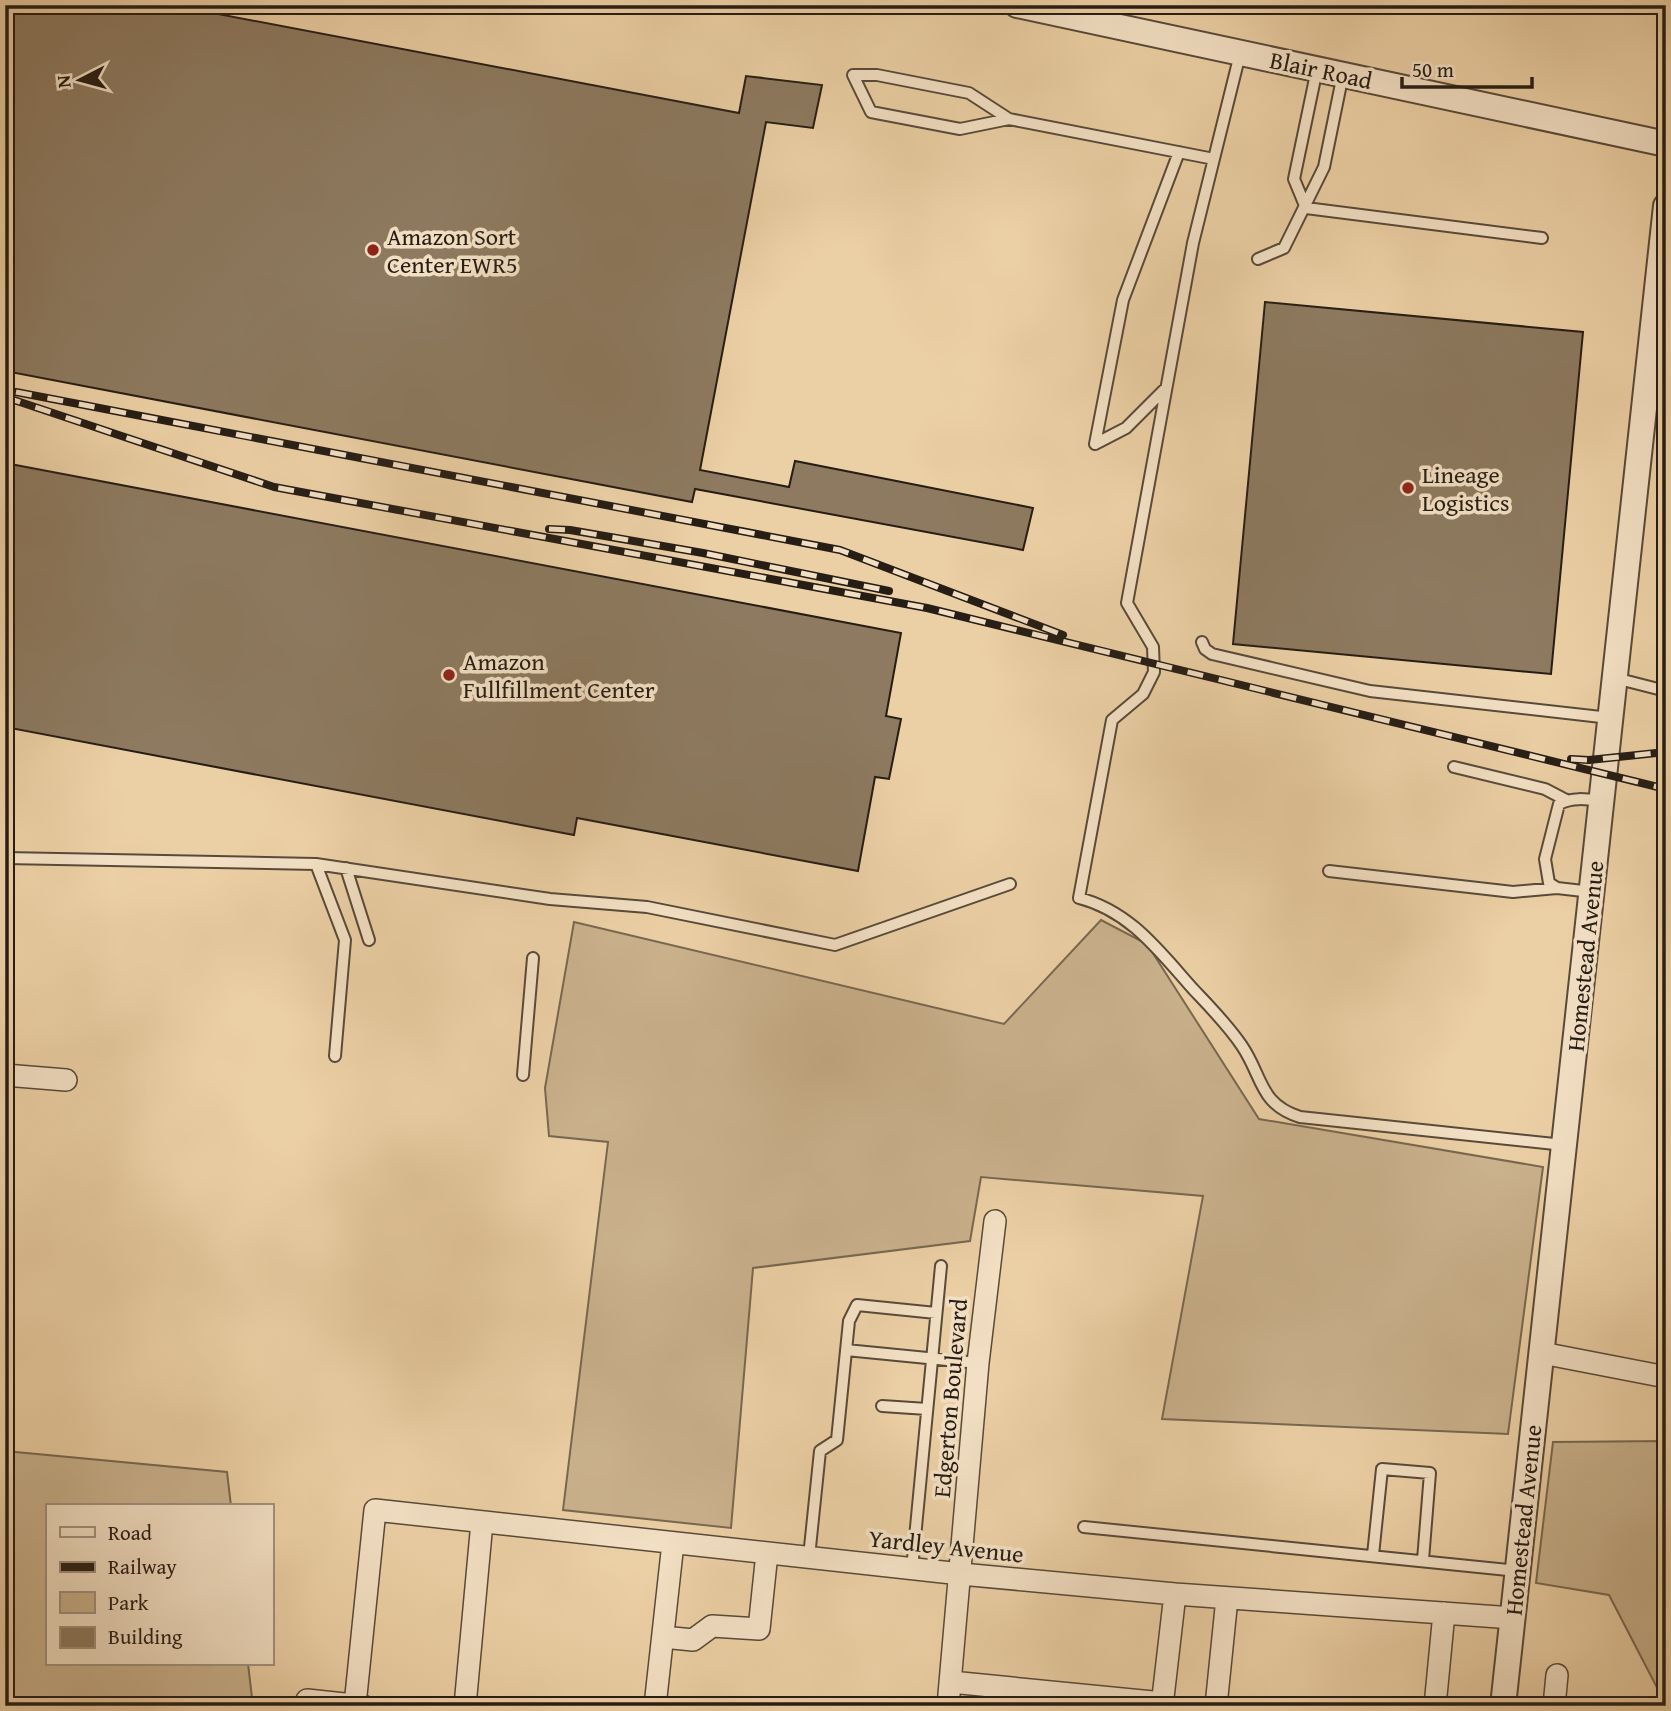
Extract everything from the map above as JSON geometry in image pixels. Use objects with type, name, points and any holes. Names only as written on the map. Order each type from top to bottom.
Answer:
[{"type":"street","name":"Blair Road","points":[[1017,5],[1666,144]]},
{"type":"street","name":"Homestead Avenue","points":[[1503,1706],[1615,678],[1653,363],[1666,206]]},
{"type":"street","points":[[5,1075],[66,1080]]},
{"type":"street","name":"Edgerton Boulevard","points":[[948,1706],[978,1363],[995,1220]]},
{"type":"street","points":[[1542,1353],[1666,1377]]},
{"type":"street","name":"Yardley Avenue","points":[[359,1705],[375,1510],[961,1574],[1175,1594],[1513,1618]]},
{"type":"street","points":[[465,1706],[482,1522]]},
{"type":"street","points":[[655,1706],[673,1543]]},
{"type":"street","points":[[663,1637],[693,1640],[712,1626],[759,1629],[767,1553]]},
{"type":"street","points":[[951,1682],[1163,1704],[1175,1594]]},
{"type":"street","points":[[1216,1706],[1227,1598]]},
{"type":"street","points":[[1435,1706],[1444,1613]]},
{"type":"street","points":[[1554,1706],[1557,1675]]},
{"type":"street","points":[[307,1700],[359,1705]]},
{"type":"lane","points":[[1241,52],[1193,243],[1127,603],[1153,647],[1154,672],[1143,694],[1112,720],[1079,898],[1109,909],[1140,930],[1233,1033],[1249,1057],[1269,1099],[1284,1111],[1300,1117],[1564,1145]]},
{"type":"lane","points":[[1306,208],[1294,179],[1317,69]]},
{"type":"lane","points":[[1258,259],[1284,248],[1306,208],[1324,167],[1343,74]]},
{"type":"lane","points":[[1009,119],[960,129],[870,112],[853,75],[877,75],[969,93],[1009,119],[1214,159]]},
{"type":"lane","points":[[1167,387],[1126,428],[1095,444],[1123,300],[1179,152]]},
{"type":"lane","points":[[1306,208],[1542,238]]},
{"type":"lane","points":[[1202,642],[1205,649],[1212,654],[1363,690],[1611,718]]},
{"type":"lane","points":[[1615,678],[1666,691]]},
{"type":"lane","points":[[1454,767],[1545,789],[1566,800]]},
{"type":"lane","points":[[1557,888],[1549,883],[1545,859],[1559,804],[1566,800],[1602,801]]},
{"type":"lane","points":[[5,859],[316,864],[550,899],[647,907],[835,945],[1010,884]]},
{"type":"lane","points":[[316,864],[345,940],[335,1056]]},
{"type":"lane","points":[[346,868],[369,940]]},
{"type":"lane","points":[[1329,871],[1513,892],[1557,888],[1592,892]]},
{"type":"lane","points":[[523,1075],[533,958]]},
{"type":"lane","points":[[912,1569],[941,1266]]},
{"type":"lane","points":[[809,1558],[820,1451],[837,1440],[849,1321],[857,1305],[936,1314]]},
{"type":"lane","points":[[846,1350],[978,1363]]},
{"type":"lane","points":[[881,1406],[927,1409]]},
{"type":"lane","points":[[1373,1555],[1382,1469],[1430,1473],[1423,1560]]},
{"type":"lane","points":[[1084,1527],[1518,1571]]},
{"type":"green space","points":[[1101,920],[1147,944],[1259,1119],[1543,1167],[1508,1434],[1162,1419],[1203,1196],[981,1177],[970,1241],[753,1268],[731,1528],[563,1510],[608,1142],[549,1136],[545,1088],[574,922],[1004,1024]]},
{"type":"green space","points":[[1666,1441],[1666,1705],[1609,1595],[1536,1583],[1553,1442]]},
{"type":"green space","points":[[5,1451],[227,1472],[231,1504],[46,1504],[46,1666],[248,1666],[253,1706],[5,1706]]},
{"type":"building","name":"Amazon Sort Center EWR5","points":[[5,5],[171,5],[739,113],[746,76],[822,85],[813,128],[766,122],[700,470],[789,487],[795,461],[1033,508],[1023,550],[695,489],[692,502],[5,371]]},
{"type":"building","name":"Lineage Logistics","points":[[1265,302],[1583,332],[1551,674],[1233,644]]},
{"type":"building","name":"Amazon Fullfillment Center","points":[[5,463],[901,633],[886,716],[901,719],[889,779],[875,777],[858,871],[577,818],[574,835],[5,727]]},
{"type":"railway","points":[[16,392],[840,550],[1063,635]]},
{"type":"railway","points":[[5,397],[274,487],[927,608],[1666,789]]},
{"type":"railway","points":[[549,529],[570,530],[703,553],[889,591]]},
{"type":"railway","points":[[1571,759],[1589,760],[1666,752]]},
{"type":"place","name":"Amazon Sort Center EWR5","points":[[373,250]]},
{"type":"place","name":"Lineage Logistics","points":[[1408,488]]},
{"type":"place","name":"Amazon Fullfillment Center","points":[[449,675]]}]
